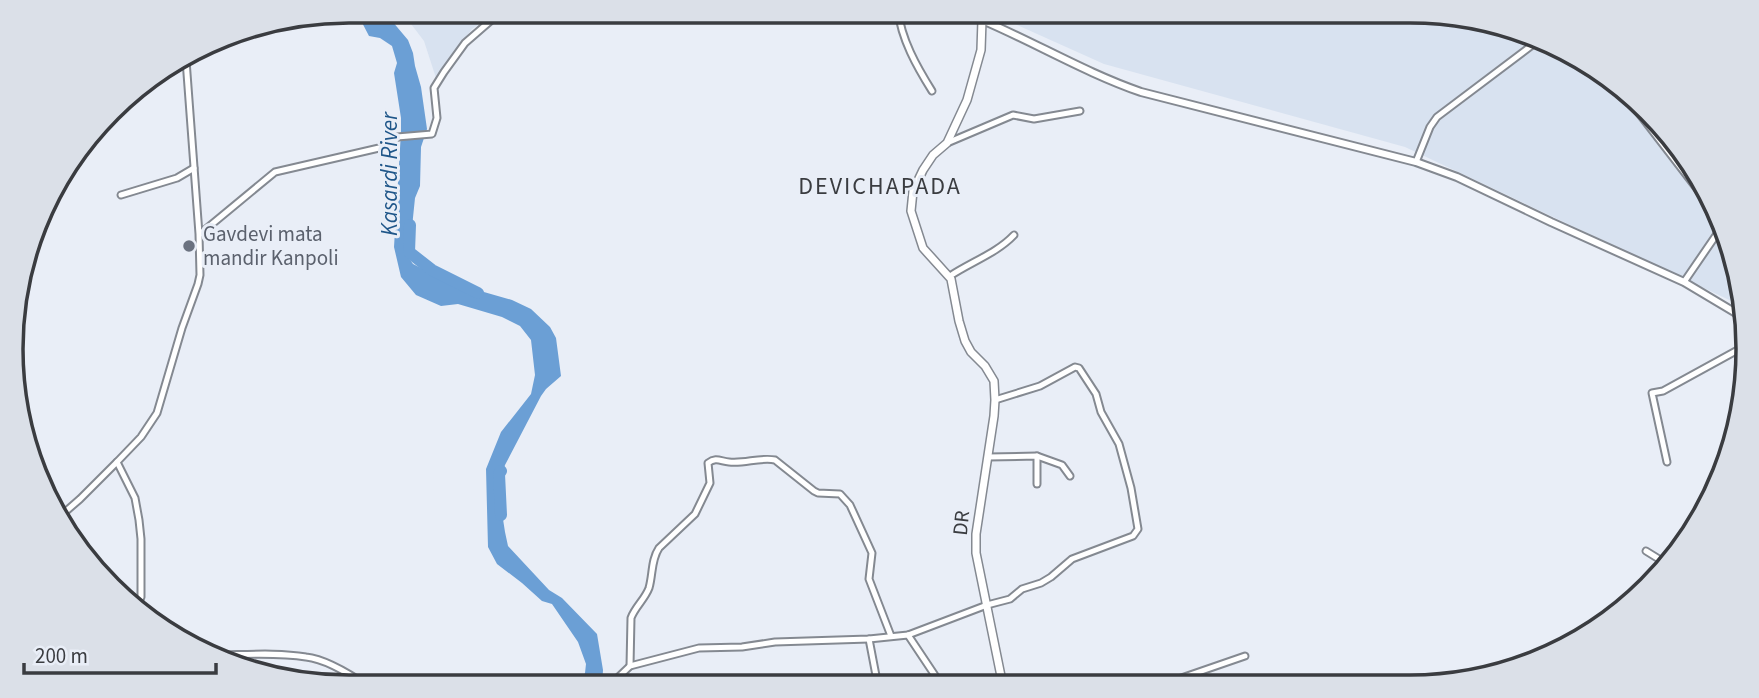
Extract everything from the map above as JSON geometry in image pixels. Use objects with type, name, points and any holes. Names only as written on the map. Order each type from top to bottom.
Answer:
[{"type":"main road","points":[[950,276],[923,248],[911,211],[913,191],[933,155],[947,143],[967,100],[981,50],[982,23]]},
{"type":"main road","name":"DR","points":[[950,276],[965,341],[993,381],[995,400],[976,534],[976,553],[1001,675]]},
{"type":"street","points":[[200,234],[275,172],[392,145],[397,137],[432,134],[437,118],[434,88],[466,43],[488,23]]},
{"type":"street","points":[[901,23],[903,35],[932,92]]},
{"type":"street","points":[[989,23],[1113,82],[1141,92],[1416,162],[1457,177],[1684,282],[1734,312]]},
{"type":"street","points":[[1416,162],[1430,127],[1437,117],[1531,46]]},
{"type":"street","points":[[66,511],[141,437],[157,412],[168,370],[198,284],[200,234],[186,66]]},
{"type":"street","points":[[947,143],[1009,116],[1034,119],[1080,111]]},
{"type":"street","points":[[1654,133],[1680,167]]},
{"type":"street","points":[[121,195],[177,178],[194,168]]},
{"type":"street","points":[[950,276],[998,249],[1014,235]]},
{"type":"street","points":[[1684,282],[1716,236]]},
{"type":"street","points":[[1667,461],[1652,393],[1663,391],[1736,351]]},
{"type":"street","points":[[620,675],[629,666],[699,648],[908,635],[986,605],[1013,598],[1025,588],[1051,577],[1072,559],[1133,536],[1138,529],[1131,488],[1119,444],[1100,409],[1096,394],[1079,368],[1075,367],[1033,389],[995,400]]},
{"type":"street","points":[[988,457],[1037,456],[1062,465],[1070,477]]},
{"type":"street","points":[[1037,456],[1037,484]]},
{"type":"street","points":[[629,666],[631,618],[649,586],[655,554],[695,514],[710,483],[708,463],[714,459],[729,462],[775,460],[818,493],[844,497],[872,553],[869,579],[891,636]]},
{"type":"street","points":[[117,462],[135,498],[139,520],[140,599]]},
{"type":"street","points":[[1646,551],[1659,559]]},
{"type":"street","points":[[908,635],[935,675]]},
{"type":"street","points":[[869,639],[876,675]]},
{"type":"street","points":[[238,656],[307,657],[347,675]]},
{"type":"street","points":[[1190,675],[1245,656]]},
{"type":"shaded area","points":[[410,23],[481,23],[472,29],[436,78],[424,41]]},
{"type":"shaded area","points":[[1013,23],[1431,23],[1474,29],[1515,40],[1573,66],[1609,90],[1641,118],[1669,150],[1693,186],[1711,224],[1725,265],[1732,301],[1405,147],[1104,64]]},
{"type":"water","points":[[362,23],[394,23],[408,40],[421,87],[427,129],[421,147],[420,186],[415,198],[411,237],[406,254],[413,264],[427,271],[531,309],[550,327],[556,338],[561,376],[541,396],[505,465],[498,487],[508,546],[549,590],[562,598],[597,634],[603,675],[584,675],[586,664],[578,642],[552,604],[542,601],[497,564],[488,547],[486,469],[501,432],[531,394],[535,375],[531,340],[520,326],[502,317],[458,304],[441,306],[416,295],[401,277],[394,247],[401,132],[394,73],[397,63],[392,46],[380,38],[369,36]]},
{"type":"waterway","name":"Kasardi River","points":[[410,225],[409,252],[432,270],[478,293]]},
{"type":"waterway","name":"Kasardi River","points":[[501,471],[501,515]]},
{"type":"place","name":"Gavdevi mata mandir Kanpoli","points":[[189,246]]},
{"type":"district","name":"DEVICHAPADA","points":[[880,186]]}]
